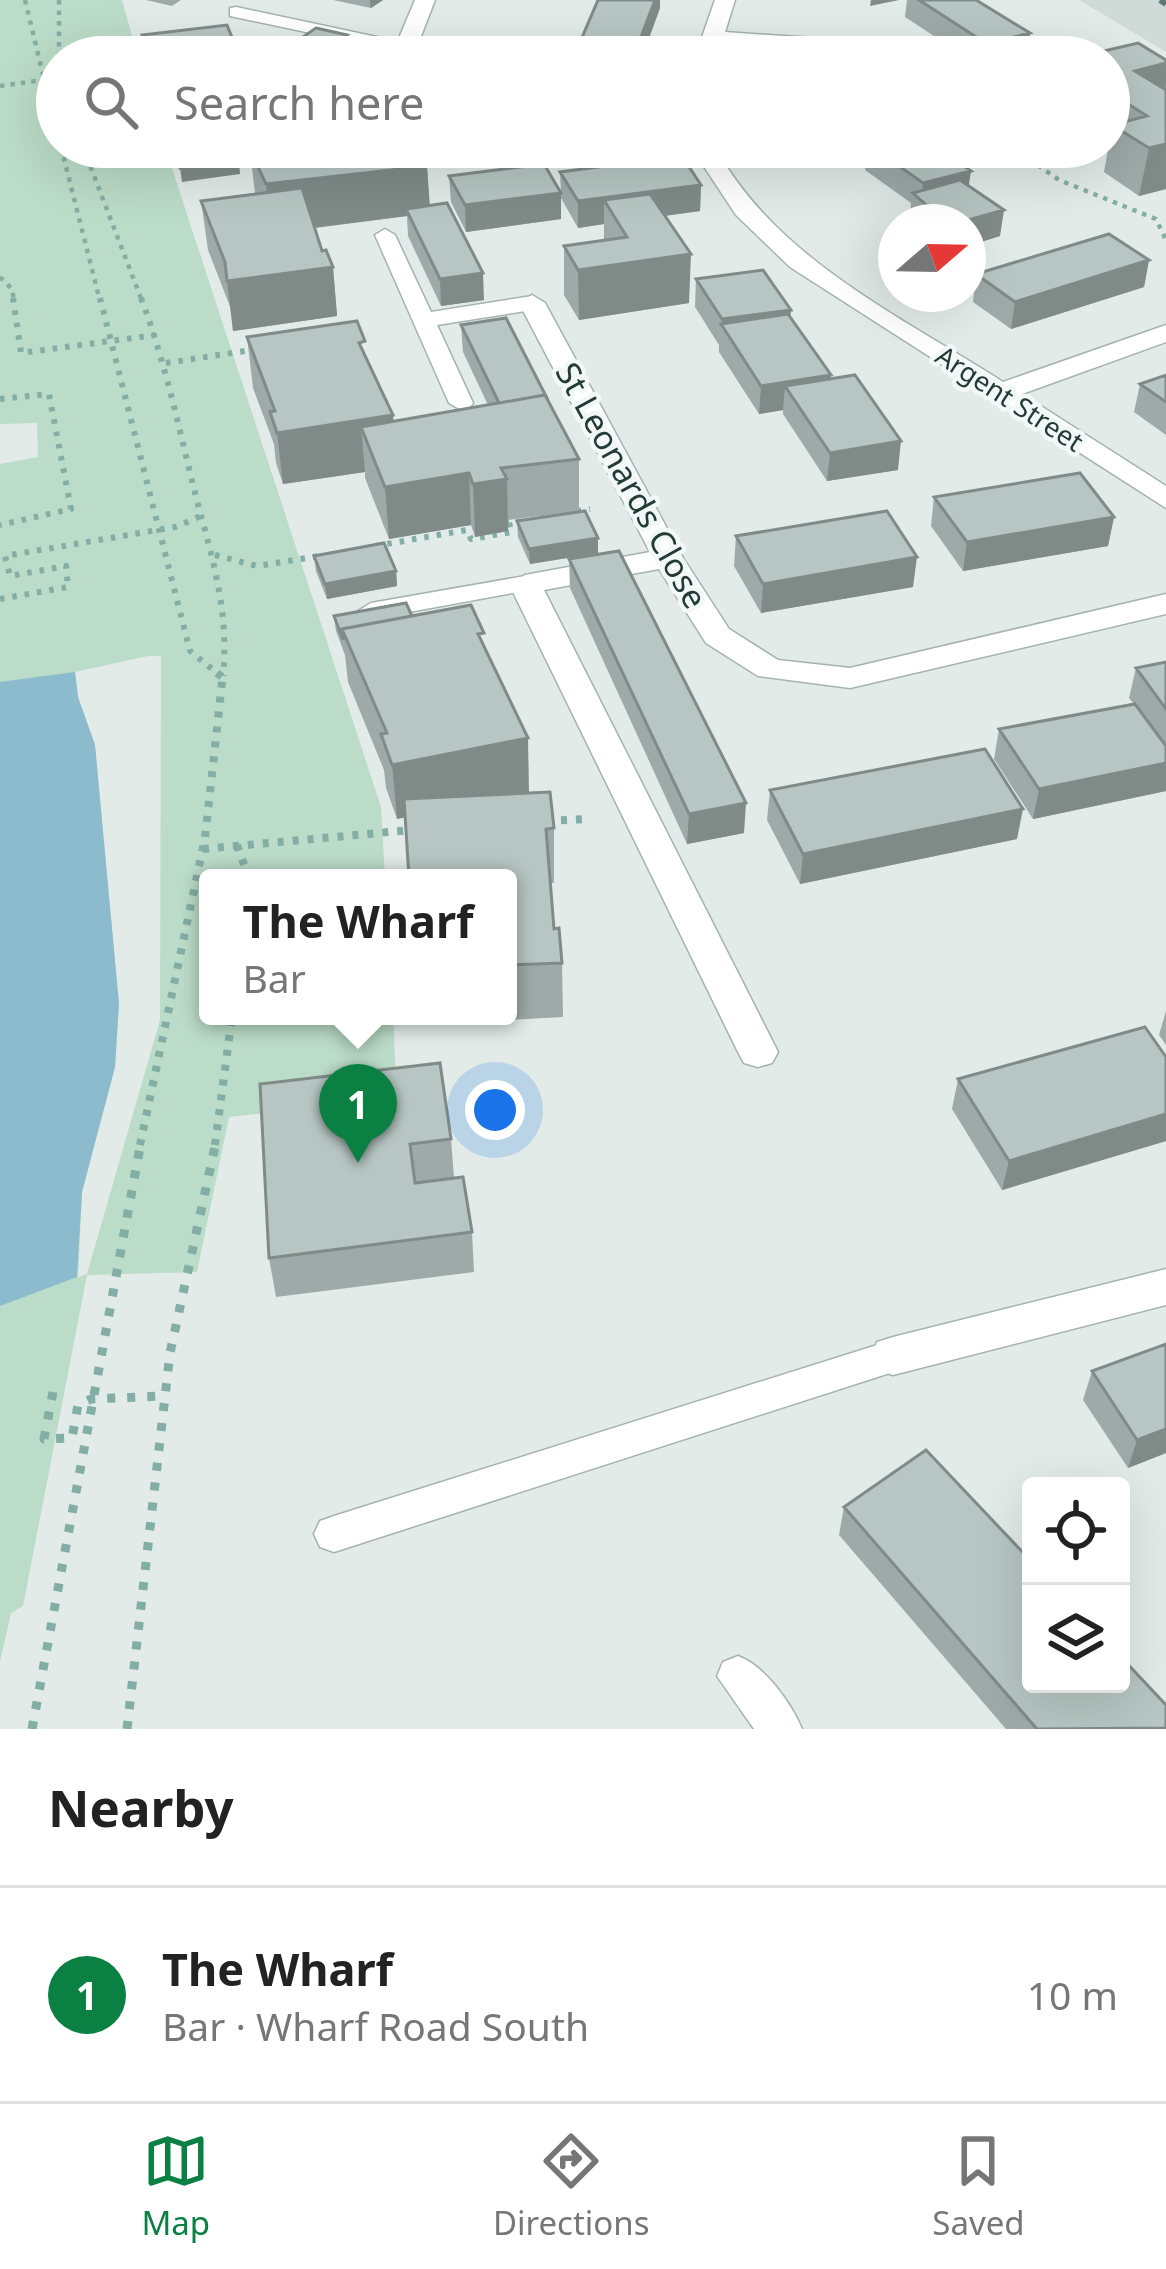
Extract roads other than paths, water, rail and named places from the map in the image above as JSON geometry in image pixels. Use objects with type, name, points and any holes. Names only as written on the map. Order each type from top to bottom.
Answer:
[{"type":"street","points":[[410,36],[425,0]]},
{"type":"street","points":[[712,36],[725,0]]},
{"type":"street","name":"Argent Street","points":[[714,168],[747,216],[799,262],[1166,499]]},
{"type":"street","name":"St Leonards Close","points":[[532,303],[668,558],[717,635],[770,669],[850,678],[1166,604]]},
{"type":"street","points":[[1000,392],[1166,333]]},
{"type":"street","points":[[668,558],[525,584],[758,1052]]},
{"type":"street","points":[[893,1356],[1166,1287]]},
{"type":"lane","points":[[236,12],[337,36]]},
{"type":"lane","points":[[386,235],[461,403]]},
{"type":"lane","points":[[424,320],[532,303]]},
{"type":"lane","points":[[345,615],[525,584]]},
{"type":"lane","points":[[334,1534],[893,1356]]},
{"type":"lane","points":[[738,1676],[781,1729]]},
{"type":"water","points":[[75,672],[78,697],[95,745],[119,1004],[115,1067],[82,1192],[77,1277],[0,1306],[0,682]]},
{"type":"railway","points":[[1160,0],[1166,4]]},
{"type":"place","name":"The Wharf","points":[[358,1163]]}]
